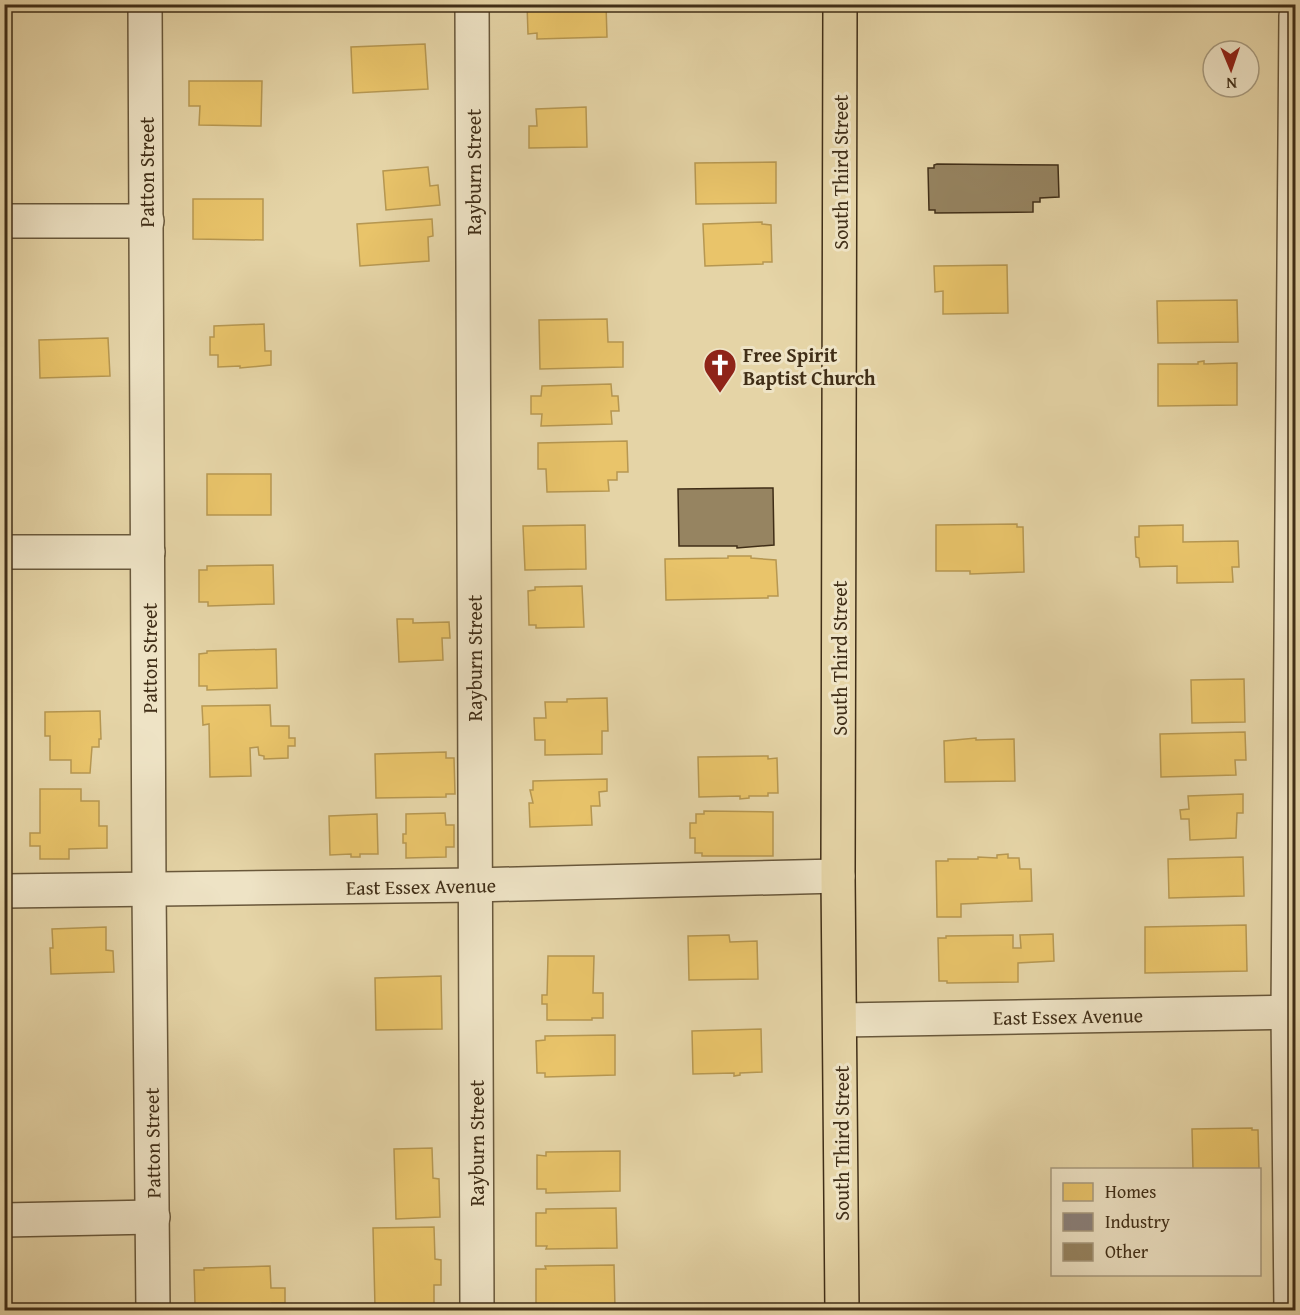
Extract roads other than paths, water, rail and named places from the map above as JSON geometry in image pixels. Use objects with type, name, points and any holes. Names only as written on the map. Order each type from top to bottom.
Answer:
[{"type":"main road","name":"South Third Street","points":[[840,4],[838,876],[842,1311]]},
{"type":"street","name":"Patton Street","points":[[145,4],[148,890],[153,1311]]},
{"type":"street","name":"Rayburn Street","points":[[472,4],[477,1311]]},
{"type":"street","points":[[1291,1311],[1296,16]]},
{"type":"street","points":[[4,221],[147,221]]},
{"type":"street","points":[[4,552],[148,552]]},
{"type":"street","name":"East Essex Avenue","points":[[4,891],[474,885],[838,876]]},
{"type":"street","name":"East Essex Avenue","points":[[841,1020],[1292,1012]]},
{"type":"street","points":[[4,1220],[153,1217]]},
{"type":"place","name":"Free Spirit Baptist Church","points":[[720,394]]}]
